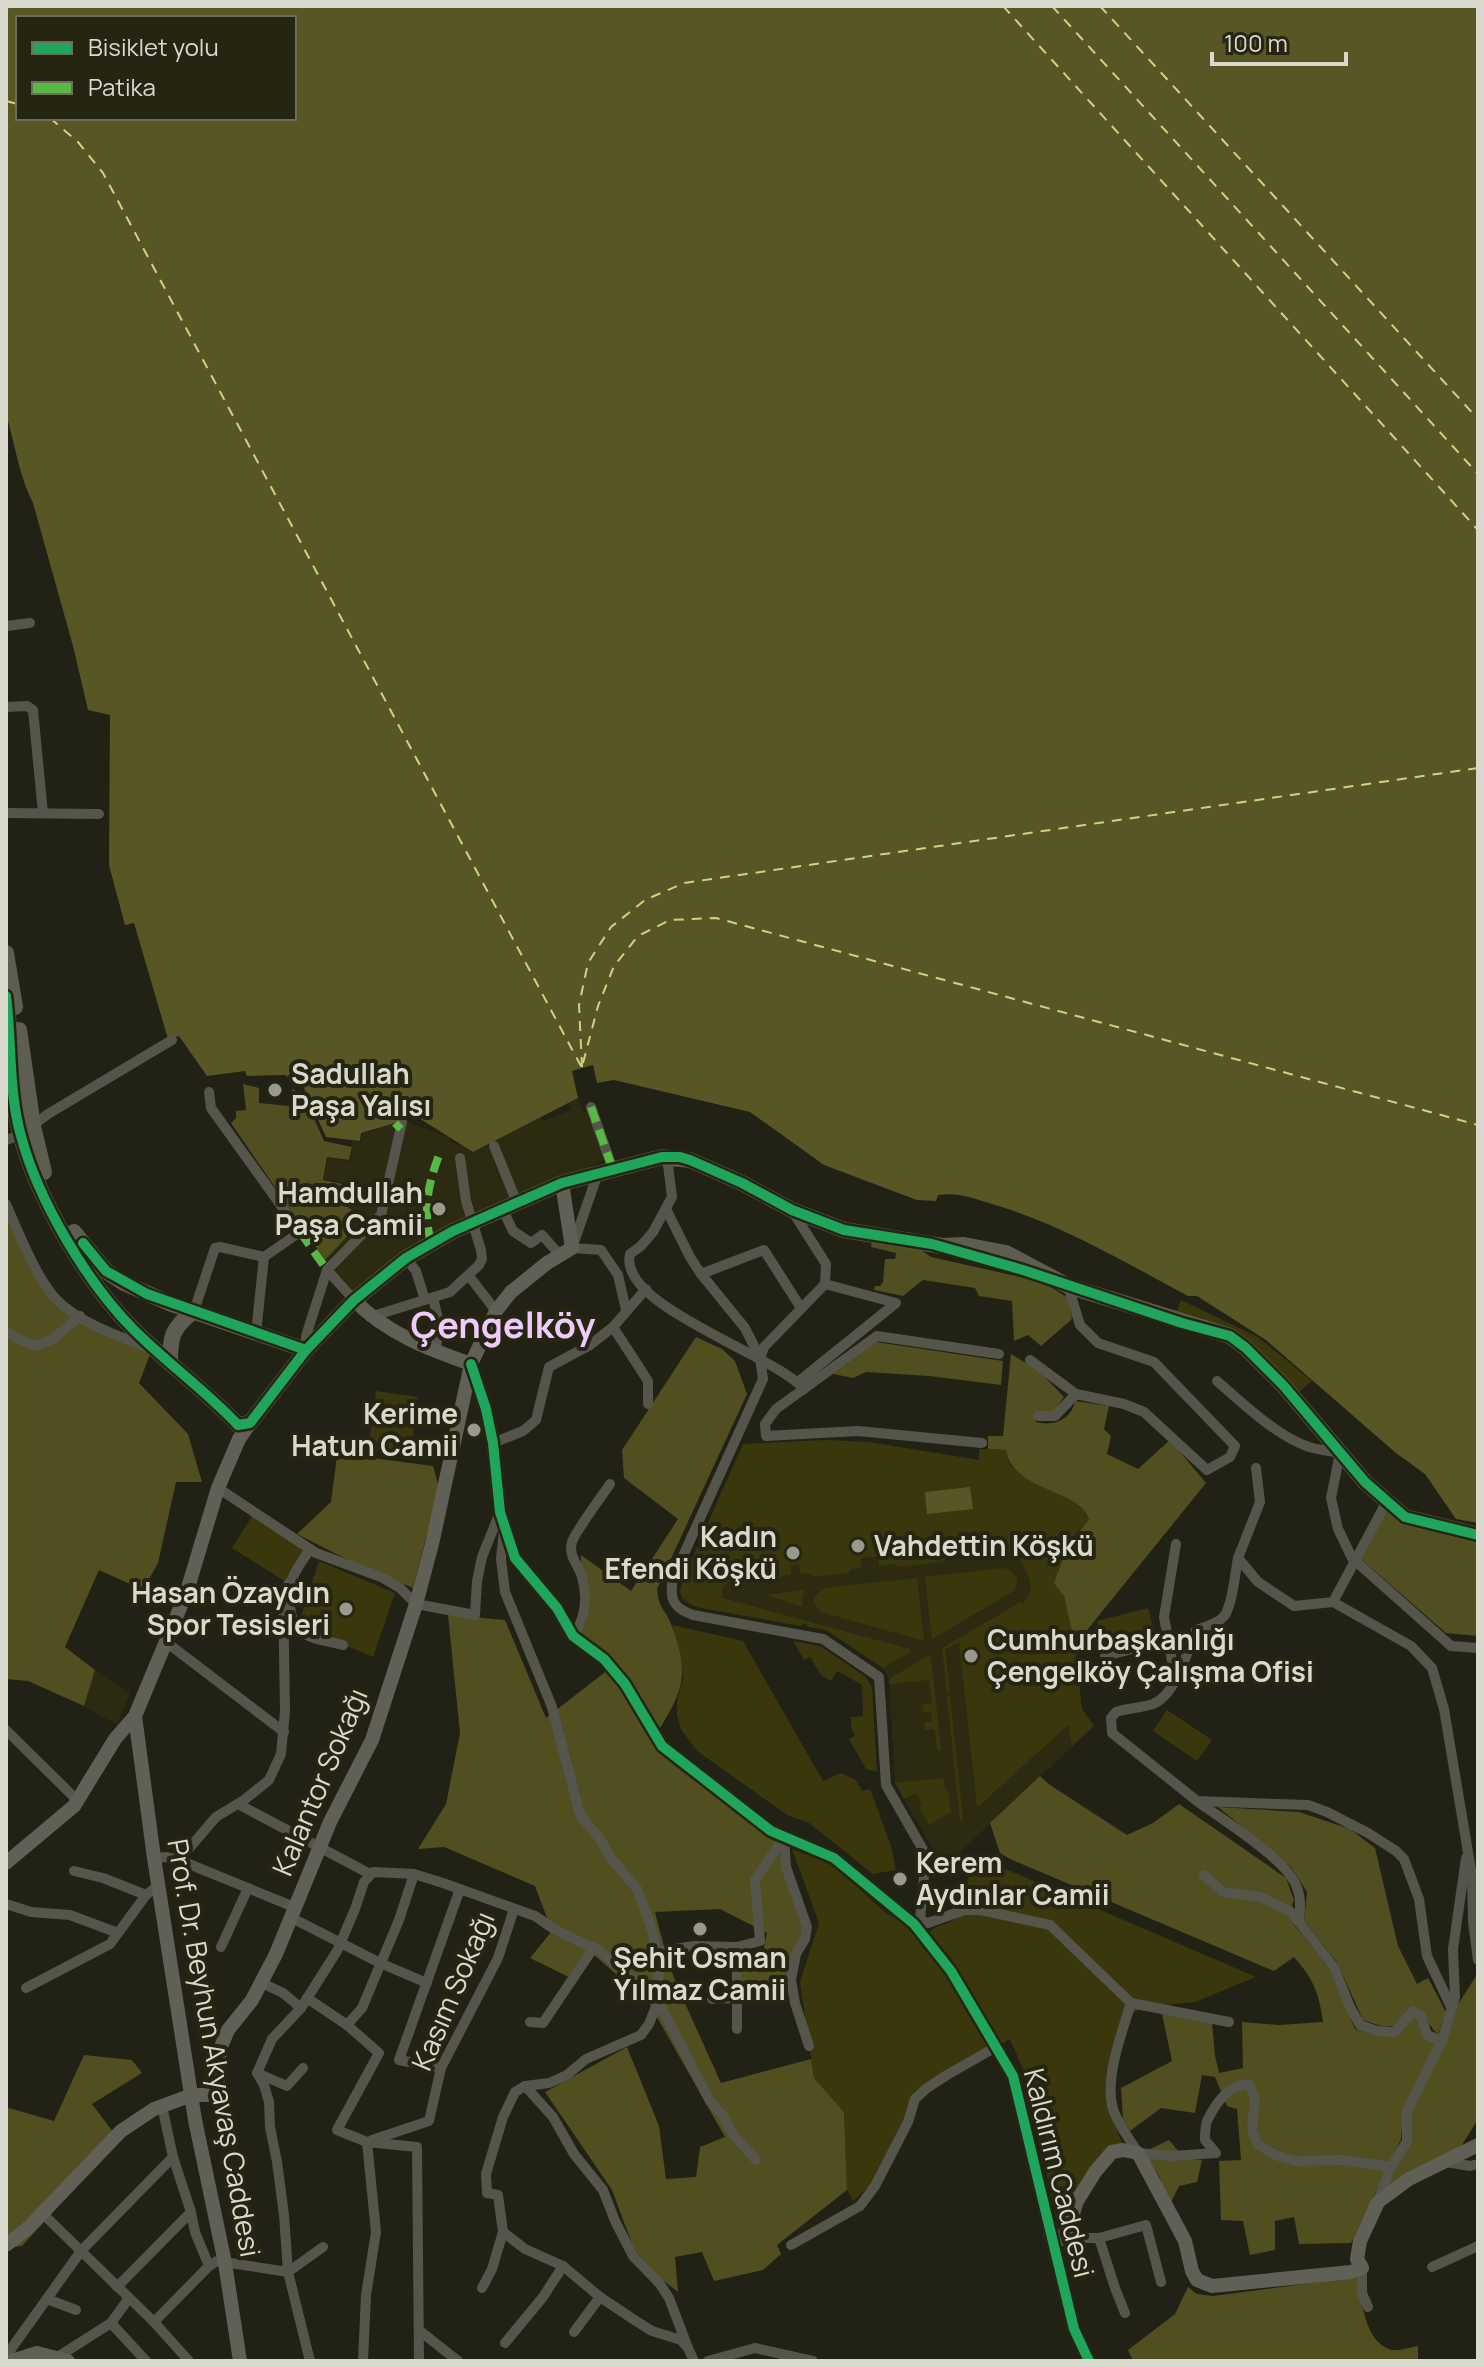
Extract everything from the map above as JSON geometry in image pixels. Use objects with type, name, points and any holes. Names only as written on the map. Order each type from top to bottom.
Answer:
[{"type":"main road","points":[[6,953],[20,1133],[68,1225],[106,1271],[124,1283],[169,1303],[306,1350]]},
{"type":"main road","points":[[6,996],[11,1034],[8,1067],[20,1133],[40,1187],[63,1234],[134,1330],[243,1429],[306,1350],[354,1300],[406,1258],[453,1231],[562,1183],[667,1157],[690,1160],[792,1210],[844,1230],[932,1244],[1230,1336],[1283,1385],[1365,1482],[1405,1517],[1478,1535]]},
{"type":"main road","points":[[144,1338],[165,1331],[173,1317],[169,1303]]},
{"type":"main road","points":[[170,1363],[170,1341],[176,1327],[194,1311]]},
{"type":"street","points":[[6,626],[30,623]]},
{"type":"street","points":[[6,707],[27,706],[33,710],[43,813]]},
{"type":"street","points":[[6,813],[99,814]]},
{"type":"street","points":[[20,1133],[172,1040]]},
{"type":"street","points":[[194,1311],[215,1248],[264,1257],[300,1232],[211,1108],[209,1092]]},
{"type":"street","points":[[566,1251],[606,1172],[591,1107]]},
{"type":"street","points":[[306,1350],[306,1336],[327,1270],[381,1215],[402,1122]]},
{"type":"street","points":[[494,1146],[510,1206],[513,1231],[531,1243],[542,1235],[566,1251],[601,1250],[618,1275],[626,1310]]},
{"type":"street","points":[[667,1157],[672,1197],[653,1232],[630,1254],[630,1268],[661,1305],[760,1358],[801,1386]]},
{"type":"street","points":[[370,1317],[450,1292],[469,1276],[482,1259],[466,1201],[460,1158]]},
{"type":"street","points":[[562,1183],[566,1251]]},
{"type":"street","points":[[6,1204],[38,1271],[56,1299],[112,1333],[157,1351]]},
{"type":"street","points":[[666,1209],[701,1274],[745,1328],[760,1358],[763,1379],[673,1578],[670,1591],[674,1603],[681,1611],[693,1615],[823,1639],[879,1677],[886,1785],[926,1855],[917,1922],[928,1923],[964,1910],[981,1910],[1050,1925],[1131,2003],[1229,2022]]},
{"type":"street","points":[[760,1358],[764,1347],[825,1284],[826,1264],[792,1210]]},
{"type":"street","points":[[701,1274],[764,1250],[801,1308]]},
{"type":"street","name":"Kalantor Sokağı","points":[[192,2095],[206,2095],[213,2090],[218,2080],[220,2049],[228,2030],[262,1983],[320,1846],[372,1740],[432,1544],[471,1364],[496,1311],[511,1292],[566,1251]]},
{"type":"street","points":[[256,1333],[264,1257]]},
{"type":"street","points":[[406,1258],[416,1271],[440,1327],[435,1351]]},
{"type":"street","points":[[327,1270],[370,1317],[422,1346],[471,1364],[486,1409],[500,1512],[515,1558],[557,1608],[573,1636],[582,1623],[585,1604],[582,1577],[571,1554],[572,1539],[610,1484]]},
{"type":"street","points":[[469,1276],[496,1311]]},
{"type":"street","points":[[825,1284],[896,1303],[776,1409],[765,1424],[766,1436],[858,1431],[982,1443]]},
{"type":"street","points":[[1030,1360],[1076,1394],[1124,1404],[1144,1412],[1207,1470],[1230,1457],[1235,1446],[1154,1362],[1098,1343],[1080,1325],[1064,1284]]},
{"type":"street","points":[[493,1443],[523,1431],[536,1420],[549,1367],[590,1345],[613,1327],[646,1289]]},
{"type":"street","points":[[6,1331],[35,1346],[53,1339],[80,1316]]},
{"type":"street","points":[[613,1327],[648,1381],[648,1404]]},
{"type":"street","points":[[801,1386],[877,1336],[999,1354]]},
{"type":"street","points":[[1217,1381],[1260,1418],[1285,1434],[1308,1447],[1340,1453],[1331,1498],[1338,1529],[1352,1558],[1451,1646],[1478,1648]]},
{"type":"street","points":[[1038,1416],[1055,1416],[1076,1394]]},
{"type":"street","points":[[6,1863],[74,1806],[115,1739],[135,1716],[187,1591],[218,1488],[243,1429]]},
{"type":"street","points":[[1256,1468],[1260,1502],[1238,1558],[1225,1615],[1212,1625],[1196,1630],[1176,1679],[1165,1696],[1158,1702],[1116,1712],[1110,1726],[1112,1733],[1274,1858],[1293,1878],[1302,1902],[1299,1920]]},
{"type":"street","points":[[218,1488],[316,1553],[381,1577],[400,1588],[416,1604],[475,1615],[482,1557],[500,1512]]},
{"type":"street","points":[[1333,1602],[1387,1501]]},
{"type":"street","points":[[482,2288],[492,2269],[503,2232],[498,2195],[487,2193],[486,2174],[503,2117],[515,2092],[525,2086],[549,2083],[567,2075],[586,2059],[641,2035],[658,2001],[657,1952],[650,1923],[637,1889],[580,1815],[552,1707],[505,1592],[501,1559],[504,1528]]},
{"type":"street","points":[[1176,1544],[1164,1617],[1176,1679]]},
{"type":"street","points":[[179,1860],[216,1817],[269,1780],[281,1754],[285,1711],[283,1591],[310,1549]]},
{"type":"street","points":[[1238,1558],[1258,1582],[1294,1606],[1333,1602],[1411,1646],[1432,1668],[1444,1709],[1472,1876],[1478,1960]]},
{"type":"street","points":[[292,1580],[290,1607],[297,1630],[343,1645]]},
{"type":"street","name":"Kaldırım Caddesi","points":[[573,1636],[604,1659],[625,1684],[662,1746],[771,1831],[834,1858],[917,1922],[951,1971],[1013,2076],[1074,2329],[1089,2361]]},
{"type":"street","points":[[1105,1656],[1168,1640]]},
{"type":"street","points":[[166,1642],[284,1732]]},
{"type":"street","name":"Prof. Dr. Beyhun Akyavaş Caddesi","points":[[135,1716],[199,2144],[225,2263],[240,2361]]},
{"type":"street","points":[[6,1730],[78,1801]]},
{"type":"street","points":[[1197,1801],[1308,1805],[1368,1833],[1401,1854],[1419,1899],[1427,1956],[1452,2009]]},
{"type":"street","points":[[238,1804],[370,1874]]},
{"type":"street","points":[[657,1952],[694,1946],[737,1947],[760,1941],[755,1880],[784,1837]]},
{"type":"street","points":[[784,1837],[786,1867],[807,1927],[805,1939],[796,1954],[791,1980],[809,2046]]},
{"type":"street","points":[[1368,2307],[1362,2293],[1362,2268],[1357,2259],[1360,2241],[1391,2167],[1407,2141],[1407,2111],[1442,2041],[1452,2009],[1455,1997],[1453,1949],[1467,1852]]},
{"type":"street","points":[[154,1858],[179,1860],[248,1888],[340,1943],[427,1983]]},
{"type":"street","points":[[74,1871],[103,1878],[146,1895]]},
{"type":"street","points":[[257,2073],[272,2039],[304,2003],[340,1943],[370,1874],[414,1874],[535,1916],[554,1929],[594,1947],[658,2001],[710,2101],[756,2160]]},
{"type":"street","points":[[347,2025],[362,2008],[399,1920],[414,1874]]},
{"type":"street","points":[[1204,1875],[1223,1892],[1260,1897],[1290,1911],[1334,1967],[1360,2025],[1377,2031],[1395,2032],[1413,2011],[1421,2016],[1427,2035],[1442,2041]]},
{"type":"street","points":[[26,1988],[110,1944],[146,1895],[159,1885]]},
{"type":"street","points":[[221,1947],[248,1888]]},
{"type":"street","points":[[441,2068],[399,2060],[460,1889]]},
{"type":"street","points":[[6,1904],[31,1912],[70,1915],[118,1933]]},
{"type":"street","name":"Kasım Sokağı","points":[[367,2142],[429,2121],[441,2068],[498,1958],[514,1909]]},
{"type":"street","points":[[530,2022],[543,2023],[594,1947]]},
{"type":"street","points":[[737,1947],[737,2029]]},
{"type":"street","points":[[262,1983],[347,2025],[379,2053],[337,2130],[367,2142],[417,2147],[419,2361]]},
{"type":"street","points":[[712,1999],[735,1998]]},
{"type":"street","points":[[1131,2003],[1112,2074],[1110,2088],[1114,2112],[1185,2241],[1197,2280],[1212,2286],[1351,2272],[1362,2268]]},
{"type":"street","points":[[791,2245],[860,2206],[875,2186],[903,2132],[915,2099],[947,2075],[996,2047]]},
{"type":"street","points":[[257,2073],[287,2086],[303,2068]]},
{"type":"street","points":[[257,2073],[269,2102],[288,2272],[310,2361]]},
{"type":"street","points":[[1065,2238],[1077,2201],[1112,2152],[1123,2150],[1173,2156],[1216,2153],[1205,2140],[1206,2123],[1230,2089],[1244,2084],[1250,2085],[1255,2100],[1252,2129],[1257,2144],[1275,2155],[1296,2161],[1343,2160],[1391,2167]]},
{"type":"street","points":[[525,2086],[553,2117],[574,2154],[603,2190],[633,2256],[669,2298],[694,2361]]},
{"type":"street","points":[[6,2245],[28,2228],[121,2131],[162,2106],[192,2095]]},
{"type":"street","points":[[162,2106],[195,2232],[209,2266]]},
{"type":"street","points":[[363,2361],[366,2295],[376,2232],[367,2142]]},
{"type":"street","points":[[1378,2202],[1409,2179],[1478,2145]]},
{"type":"street","points":[[13,2359],[47,2299],[81,2251],[173,2157]]},
{"type":"street","points":[[1446,2162],[1470,2166],[1478,2164]]},
{"type":"street","points":[[117,2287],[191,2212]]},
{"type":"street","points":[[42,2213],[154,2322],[189,2361]]},
{"type":"street","points":[[1050,2233],[1059,2239],[1099,2238],[1146,2225],[1161,2282]]},
{"type":"street","points":[[503,2232],[525,2249],[563,2266],[600,2297],[652,2331],[681,2340],[688,2348]]},
{"type":"street","points":[[1099,2238],[1125,2313]]},
{"type":"street","points":[[1432,2267],[1478,2246]]},
{"type":"street","points":[[154,2322],[217,2261],[288,2272],[323,2247]]},
{"type":"street","points":[[505,2343],[543,2297],[563,2266]]},
{"type":"street","points":[[574,2332],[600,2297]]},
{"type":"street","points":[[13,2359],[37,2353],[62,2359],[111,2323],[129,2298]]},
{"type":"street","points":[[47,2299],[76,2310]]},
{"type":"street","points":[[111,2323],[146,2361]]},
{"type":"street","points":[[420,2331],[458,2361]]},
{"type":"street","points":[[708,2361],[755,2348],[813,2361]]},
{"type":"shaded area","points":[[6,6],[1478,6],[1478,1523],[1456,1519],[1425,1474],[1396,1453],[1266,1340],[1197,1296],[1188,1296],[1092,1245],[1018,1212],[958,1195],[938,1195],[936,1201],[917,1200],[824,1165],[750,1112],[614,1080],[597,1083],[593,1065],[572,1071],[578,1098],[473,1152],[406,1110],[395,1123],[361,1133],[360,1141],[326,1137],[304,1088],[285,1075],[247,1076],[245,1071],[207,1076],[179,1036],[168,1039],[134,923],[125,925],[109,865],[110,715],[88,710],[33,503],[6,414]]},
{"type":"shaded area","points":[[243,1084],[259,1088],[259,1103],[290,1106],[292,1089],[303,1094],[324,1141],[352,1147],[349,1160],[327,1157],[323,1180],[343,1184],[340,1202],[359,1215],[350,1213],[345,1220],[354,1229],[325,1260],[231,1123],[236,1118],[236,1111],[246,1110]]},
{"type":"shaded area","points":[[578,1099],[582,1111],[589,1109],[605,1158],[602,1161],[511,1202],[353,1295],[328,1268],[325,1260],[334,1249],[345,1220],[350,1212],[357,1217],[359,1215],[340,1202],[344,1183],[324,1179],[328,1158],[350,1161],[353,1141],[361,1142],[362,1134],[403,1120],[450,1138],[450,1142],[473,1153],[541,1117],[543,1121],[566,1112],[571,1109],[569,1103]]},
{"type":"shaded area","points":[[16,1219],[57,1305],[151,1352],[139,1383],[188,1434],[202,1482],[176,1482],[158,1563],[143,1590],[99,1570],[65,1647],[95,1670],[84,1706],[28,1681],[6,1679],[6,1220]]},
{"type":"shaded area","points":[[872,1238],[921,1250],[931,1257],[1043,1282],[1068,1298],[1072,1319],[1041,1346],[1028,1335],[1014,1341],[1012,1301],[979,1296],[975,1288],[923,1280],[903,1296],[874,1290],[883,1282],[885,1259],[895,1259],[896,1253],[871,1247]]},
{"type":"shaded area","points":[[1181,1300],[1258,1337],[1312,1381],[1297,1394],[1249,1342],[1177,1311]]},
{"type":"shaded area","points":[[696,1337],[722,1349],[735,1361],[747,1394],[657,1589],[659,1601],[677,1641],[682,1669],[678,1693],[657,1733],[782,1844],[804,1929],[790,1984],[742,1989],[741,1967],[760,1967],[767,1933],[720,1909],[655,1912],[668,1962],[721,2083],[811,2059],[814,2078],[844,2112],[847,2190],[777,2245],[781,2254],[763,2270],[714,2281],[702,2252],[675,2257],[678,2292],[659,2277],[634,2249],[612,2190],[545,2092],[627,2047],[659,2126],[666,2179],[696,2177],[700,2147],[725,2137],[649,2003],[593,1954],[577,1981],[530,1958],[552,1931],[535,1886],[444,1847],[418,1849],[446,1804],[460,1733],[448,1615],[505,1620],[546,1718],[609,1669],[581,1635],[581,1555],[631,1591],[678,1519],[624,1478],[622,1450]]},
{"type":"shaded area","points":[[876,1342],[1003,1361],[1001,1385],[929,1376],[866,1372],[853,1378],[833,1374]]},
{"type":"shaded area","points":[[1011,1354],[1038,1370],[1064,1397],[1052,1414],[1034,1417],[1036,1422],[1061,1420],[1070,1413],[1075,1401],[1109,1406],[1104,1429],[1111,1436],[1107,1454],[1138,1469],[1170,1440],[1206,1483],[1075,1645],[1064,1596],[1054,1583],[1072,1542],[1089,1520],[1073,1502],[1020,1474],[1011,1464],[1006,1450],[988,1449],[988,1436],[1003,1436]]},
{"type":"shaded area","points":[[376,1391],[418,1397],[410,1456],[368,1450]]},
{"type":"shaded area","name":"Cumhurbaşkanlığı Çengelköy Çalışma Ofisi","points":[[827,1440],[869,1442],[979,1460],[979,1449],[1068,1617],[1075,1645],[1082,1709],[1094,1726],[961,1851],[934,1867],[936,1855],[895,1783],[889,1679],[883,1668],[826,1630],[808,1627],[805,1623],[800,1626],[696,1607],[682,1598],[680,1591],[743,1444]]},
{"type":"shaded area","name":"Cumhurbaşkanlığı Çengelköy Çalışma Ofisi","points":[[827,1440],[869,1442],[979,1460],[979,1449],[1006,1450],[1010,1464],[1020,1474],[1077,1504],[1089,1520],[1076,1533],[1064,1556],[1060,1588],[1075,1645],[1082,1709],[1094,1726],[1072,1746],[1068,1725],[979,1806],[959,1642],[945,1650],[950,1692],[947,1692],[942,1648],[1021,1602],[1023,1604],[1030,1582],[1018,1550],[1005,1552],[1004,1549],[995,1550],[995,1553],[963,1556],[963,1553],[946,1558],[943,1562],[898,1567],[893,1564],[879,1566],[878,1556],[861,1558],[861,1568],[851,1569],[848,1573],[814,1577],[810,1573],[800,1574],[799,1564],[791,1565],[791,1575],[765,1582],[761,1579],[750,1580],[749,1570],[741,1571],[741,1581],[728,1582],[722,1589],[723,1598],[910,1649],[910,1652],[883,1668],[826,1630],[808,1627],[805,1623],[800,1626],[696,1607],[682,1598],[682,1581],[743,1444]]},
{"type":"shaded area","points":[[337,1456],[433,1466],[439,1488],[413,1588],[360,1566],[297,1534],[331,1502]]},
{"type":"shaded area","points":[[970,1487],[973,1509],[927,1514],[925,1492]]},
{"type":"shaded area","points":[[1387,1508],[1478,1540],[1478,1636],[1446,1633],[1361,1559]]},
{"type":"shaded area","points":[[252,1516],[305,1550],[286,1582],[232,1548]]},
{"type":"shaded area","name":"Hasan Özaydın Spor Tesisleri","points":[[319,1561],[395,1593],[373,1657],[298,1625]]},
{"type":"shaded area","points":[[1004,1568],[1016,1577],[1014,1591],[932,1639],[925,1577]]},
{"type":"shaded area","points":[[917,1578],[924,1641],[821,1612],[814,1603],[815,1596],[825,1588]]},
{"type":"shaded area","points":[[805,1590],[803,1607],[765,1595]]},
{"type":"shaded area","points":[[1148,1608],[1155,1634],[1104,1647],[1097,1621]]},
{"type":"shaded area","points":[[672,1625],[743,1641],[823,1781],[841,1773],[856,1780],[862,1791],[870,1789],[891,1846],[896,1870],[873,1874],[809,1823],[787,1815],[697,1751],[681,1729],[677,1716],[683,1677]]},
{"type":"shaded area","points":[[793,1641],[820,1646],[866,1677],[872,1688],[877,1772],[866,1769],[849,1739],[855,1736],[851,1717],[863,1716],[862,1685],[837,1671],[831,1681],[821,1675],[810,1657],[804,1660]]},
{"type":"shaded area","points":[[929,1655],[941,1750],[937,1750],[935,1729],[925,1730],[924,1722],[932,1721],[931,1712],[923,1713],[922,1705],[932,1703],[929,1680],[889,1684],[889,1679]]},
{"type":"shaded area","points":[[95,1670],[130,1693],[117,1725],[84,1706]]},
{"type":"shaded area","points":[[947,1696],[950,1696],[963,1819],[960,1821]]},
{"type":"shaded area","points":[[1167,1710],[1212,1740],[1197,1761],[1153,1731]]},
{"type":"shaded area","points":[[1040,1776],[1127,1835],[1153,1823],[1179,1804],[1286,1878],[1294,1900],[1290,1911],[1294,1925],[1329,1968],[1355,2029],[1375,2035],[1397,2036],[1413,2016],[1437,2044],[1404,2109],[1401,2139],[1351,2243],[1299,2244],[1294,2217],[1275,2221],[1275,2250],[1250,2255],[1243,2221],[1221,2220],[1219,2161],[1241,2160],[1237,2109],[1227,2106],[1215,2077],[1202,2075],[1195,2113],[1161,2108],[1130,2131],[1123,2120],[1121,2088],[1172,2061],[1162,2014],[1212,2022],[1219,2073],[1243,2068],[1242,2022],[1279,2025],[1323,2022],[1320,2003],[1311,1980],[1294,1957],[1274,1971],[1000,1853],[990,1823]]},
{"type":"shaded area","points":[[944,1778],[951,1812],[929,1825],[916,1793],[904,1799],[895,1783]]},
{"type":"shaded area","points":[[1218,1807],[1299,1812],[1350,1829],[1375,1848],[1398,1946],[1417,1984],[1428,1978],[1446,2012],[1438,2035],[1415,2007],[1394,2026],[1381,2026],[1363,2020],[1337,1962],[1304,1921],[1307,1892],[1291,1867]]},
{"type":"shaded area","points":[[792,1849],[831,1864],[885,1912],[923,1936],[953,1921],[964,1900],[973,1855],[1256,1977],[1195,2002],[1144,2007],[1127,2016],[1106,2101],[1122,2143],[1087,2181],[1061,2242],[1026,2076],[1010,2039],[928,2087],[907,2116],[885,2171],[853,2201],[847,2190],[844,2112],[814,2078],[800,1982],[819,1923]]},
{"type":"shaded area","points":[[1478,1973],[1478,2119],[1457,2153],[1385,2189],[1409,2142],[1411,2110],[1455,2009]]},
{"type":"shaded area","points":[[84,2055],[132,2060],[142,2073],[92,2104],[119,2140],[22,2246],[6,2248],[6,2111],[9,2108],[54,2121]]},
{"type":"shaded area","points":[[1169,2140],[1185,2159],[1202,2160],[1197,2182],[1179,2186],[1169,2206],[1159,2176],[1144,2152]]},
{"type":"shaded area","points":[[1357,2277],[1366,2320],[1375,2339],[1392,2350],[1418,2346],[1418,2361],[1133,2361],[1128,2350],[1175,2314],[1188,2287],[1197,2294],[1213,2296]]},
{"type":"ferry route","points":[[1003,6],[1478,530]]},
{"type":"ferry route","points":[[1052,6],[1478,474]]},
{"type":"ferry route","points":[[1100,6],[1478,419]]},
{"type":"ferry route","points":[[6,101],[16,104]]},
{"type":"ferry route","points":[[52,120],[78,142],[103,173],[582,1068]]},
{"type":"ferry route","points":[[582,1067],[579,1005],[588,963],[611,927],[645,900],[684,883],[1478,768]]},
{"type":"ferry route","points":[[583,1063],[598,1006],[614,966],[638,936],[670,920],[716,918],[1478,1125]]},
{"type":"marked path","points":[[591,1107],[613,1170]]},
{"type":"marked path","points":[[395,1123],[401,1129]]},
{"type":"marked path","points":[[431,1243],[427,1220],[428,1199],[439,1155]]},
{"type":"marked path","points":[[300,1232],[327,1270]]},
{"type":"cycle path","points":[[6,996],[12,1084],[21,1136],[39,1187],[66,1239],[116,1311],[238,1425],[250,1423],[306,1350],[354,1300],[406,1258],[453,1231],[562,1183],[662,1157],[680,1157],[742,1183],[792,1210],[844,1230],[932,1244],[1230,1336],[1283,1385],[1365,1482],[1405,1517],[1478,1535]]},
{"type":"cycle path","points":[[83,1243],[106,1271],[147,1294],[306,1350]]},
{"type":"cycle path","points":[[471,1364],[486,1409],[500,1512],[515,1558],[557,1608],[573,1636],[604,1659],[625,1684],[662,1746],[771,1831],[834,1858],[914,1924],[951,1971],[1013,2076],[1074,2329],[1089,2361]]},
{"type":"place","name":"Sadullah Paşa Yalısı","points":[[275,1090]]},
{"type":"place","name":"Hamdullah Paşa Camii","points":[[439,1209]]},
{"type":"place","name":"Kerime Hatun Camii","points":[[474,1430]]},
{"type":"place","name":"Vahdettin Köşkü","points":[[858,1546]]},
{"type":"place","name":"Kadın Efendi Köşkü","points":[[793,1553]]},
{"type":"place","name":"Hasan Özaydın Spor Tesisleri","points":[[346,1609]]},
{"type":"place","name":"Cumhurbaşkanlığı Çengelköy Çalışma Ofisi","points":[[971,1656]]},
{"type":"place","name":"Kerem Aydınlar Camii","points":[[900,1879]]},
{"type":"place","name":"Şehit Osman Yılmaz Camii","points":[[700,1929]]},
{"type":"district","name":"Çengelköy","points":[[503,1325]]}]
